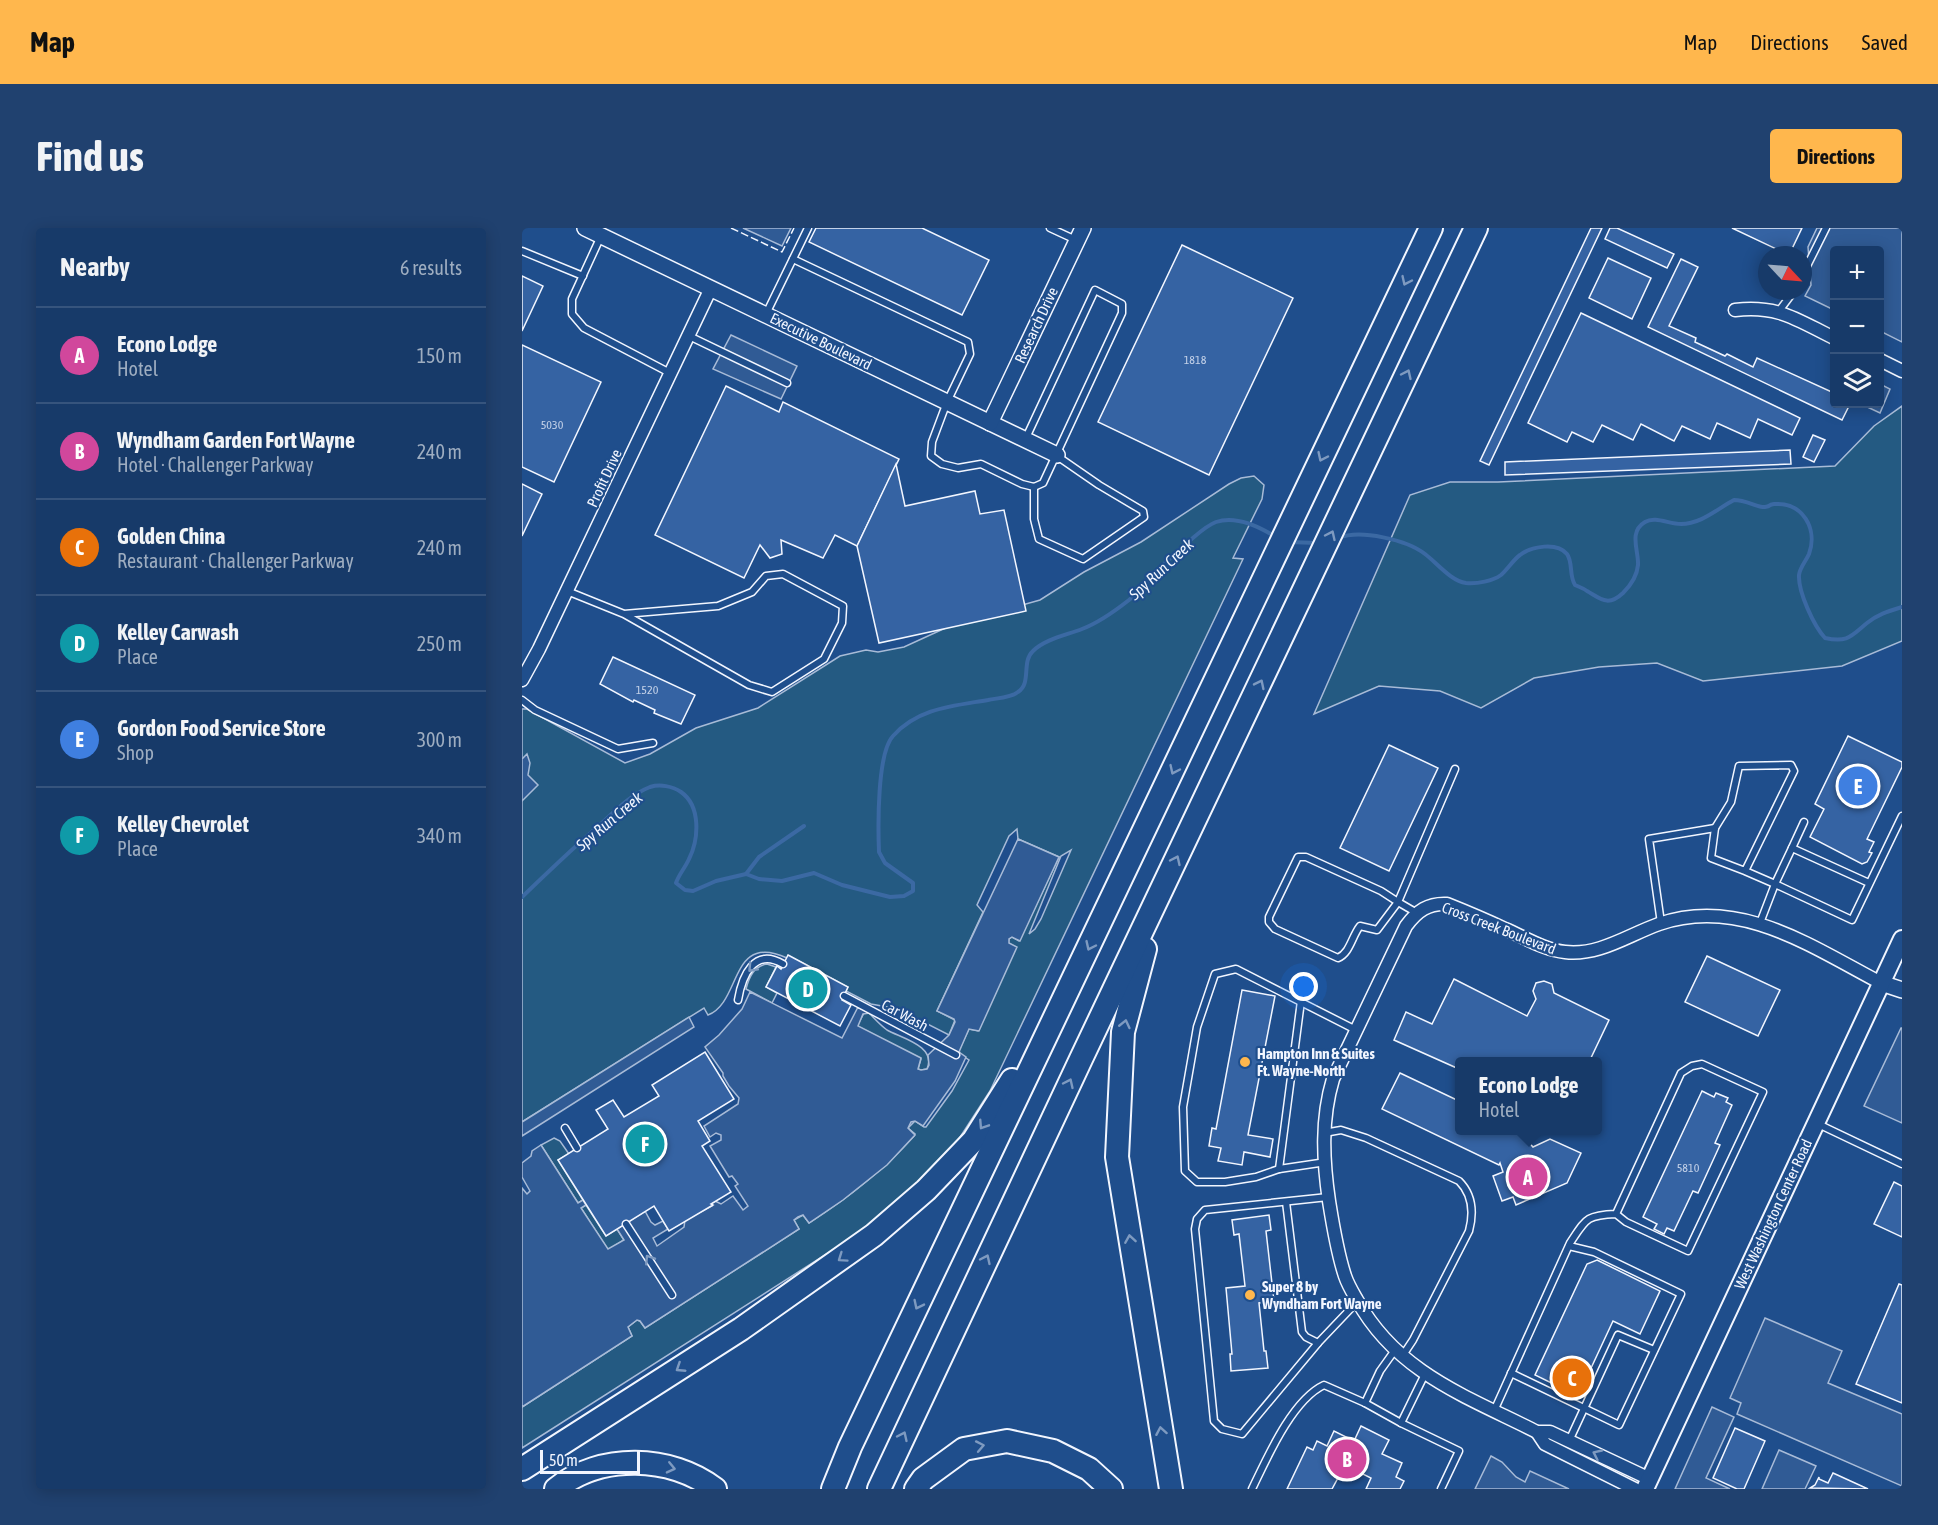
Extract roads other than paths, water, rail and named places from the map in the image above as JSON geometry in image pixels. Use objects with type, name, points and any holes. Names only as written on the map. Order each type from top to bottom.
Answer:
[{"type":"highway","points":[[833,1489],[855,1436],[1431,228]]},
{"type":"highway","points":[[879,1489],[1476,228]]},
{"type":"highway","points":[[1150,913],[1146,948],[1123,1032],[1117,1157],[1171,1489]]},
{"type":"highway","points":[[522,1469],[741,1329],[874,1235],[926,1190],[974,1140],[1061,1006]]},
{"type":"highway","points":[[916,1489],[923,1479],[964,1449],[1007,1441],[1053,1451],[1089,1469],[1111,1489]]},
{"type":"highway","points":[[556,1489],[588,1471],[619,1463],[651,1463],[686,1471],[715,1489]]},
{"type":"main road","name":"West Washington Center Road","points":[[1648,1484],[1902,939]]},
{"type":"street","name":"Executive Boulevard","points":[[585,228],[1057,455]]},
{"type":"street","name":"Research Drive","points":[[990,423],[1080,234]]},
{"type":"street","name":"Profit Drive","points":[[522,681],[711,288]]},
{"type":"street","points":[[1735,310],[1757,307],[1779,311],[1830,336]]},
{"type":"street","points":[[1884,362],[1902,371]]},
{"type":"street","name":"Cross Creek Boulevard","points":[[1537,1432],[1425,1374],[1385,1339],[1364,1313],[1345,1278],[1334,1233],[1329,1197],[1324,1133],[1326,1101],[1333,1079],[1406,926],[1417,914],[1435,903],[1447,904],[1539,944],[1562,952],[1576,953],[1596,951],[1661,924],[1702,916],[1760,923],[1881,983],[1902,990]]},
{"type":"street","points":[[1537,1432],[1550,1432],[1648,1484]]},
{"type":"street","points":[[1537,1432],[1545,1444],[1635,1489]]},
{"type":"lane","points":[[766,314],[808,228]]},
{"type":"lane","points":[[1050,228],[1080,234]]},
{"type":"lane","points":[[1812,256],[1826,228]]},
{"type":"lane","points":[[601,235],[572,299],[572,314],[584,328],[670,373]]},
{"type":"lane","points":[[522,251],[583,276]]},
{"type":"lane","points":[[793,259],[968,342],[970,354],[947,402],[932,442],[931,456],[942,464],[958,468],[981,464],[1022,484],[1035,487],[1043,483],[1057,455],[1122,313],[1122,304],[1095,290],[1025,440]]},
{"type":"lane","points":[[1779,311],[1787,300]]},
{"type":"lane","points":[[688,335],[787,383]]},
{"type":"lane","points":[[1035,487],[1034,519],[1039,539],[1083,559],[1144,517],[1143,511],[1099,485],[1057,455]]},
{"type":"lane","points":[[567,591],[624,614],[749,685],[772,692],[824,659],[842,623],[843,606],[783,574],[766,576],[752,592],[718,606],[624,614]]},
{"type":"lane","points":[[522,700],[535,710],[618,749],[653,743]]},
{"type":"lane","points":[[1745,871],[1794,771],[1791,765],[1739,766],[1731,802],[1715,828],[1711,858],[1775,884],[1852,920],[1902,816]]},
{"type":"lane","points":[[1417,914],[1398,902],[1381,891],[1306,857],[1298,857],[1269,917],[1269,922],[1275,929],[1338,958],[1348,950],[1360,926],[1377,930],[1398,902],[1455,769]]},
{"type":"lane","points":[[1760,923],[1775,884],[1804,822]]},
{"type":"lane","points":[[1661,924],[1649,839],[1715,828]]},
{"type":"lane","points":[[1791,848],[1869,883]]},
{"type":"lane","points":[[738,1000],[741,983],[748,969],[759,960],[771,959],[783,964]]},
{"type":"lane","points":[[1326,1162],[1279,1169],[1256,1177],[1225,1182],[1197,1182],[1191,1178],[1185,1171],[1183,1107],[1197,1027],[1215,974],[1236,969],[1357,1030]]},
{"type":"lane","name":"Car Wash","points":[[844,996],[956,1055]]},
{"type":"lane","points":[[1279,1169],[1301,1001]]},
{"type":"lane","points":[[1494,1411],[1569,1246],[1583,1224],[1594,1215],[1616,1214],[1626,1222],[1689,1251],[1763,1092],[1702,1064],[1692,1065],[1681,1073],[1616,1214]]},
{"type":"lane","points":[[1815,1123],[1902,1164]]},
{"type":"lane","points":[[565,1128],[577,1148]]},
{"type":"lane","points":[[1324,1133],[1341,1130],[1366,1138],[1459,1181],[1465,1187],[1471,1201],[1473,1214],[1469,1231],[1413,1340],[1380,1371],[1365,1403]]},
{"type":"lane","points":[[1329,1197],[1205,1210],[1197,1219],[1195,1228],[1214,1421],[1222,1429],[1242,1434],[1318,1343],[1358,1301]]},
{"type":"lane","points":[[1286,1202],[1302,1332],[1306,1337],[1318,1343]]},
{"type":"lane","points":[[626,1224],[672,1295]]},
{"type":"lane","points":[[1511,1373],[1619,1425],[1681,1294],[1594,1252],[1569,1246]]},
{"type":"lane","points":[[1569,1441],[1618,1335],[1654,1350]]},
{"type":"lane","points":[[1401,1423],[1425,1374]]},
{"type":"lane","points":[[1252,1489],[1279,1433],[1314,1390],[1324,1385],[1365,1403],[1459,1451],[1441,1489]]},
{"type":"waterway","name":"Spy Run Creek","points":[[1339,538],[1371,535],[1407,544],[1425,554],[1455,579],[1466,583],[1485,582],[1498,577],[1517,557],[1531,549],[1557,548],[1563,550],[1569,557],[1575,585],[1609,601],[1623,593],[1635,577],[1638,565],[1636,536],[1640,526],[1645,522],[1649,520],[1676,524],[1695,522],[1734,500],[1762,507],[1774,504],[1784,505],[1800,512],[1810,527],[1811,545],[1799,575],[1799,582],[1808,608],[1825,638],[1839,640],[1849,637],[1875,617],[1902,607]]},
{"type":"waterway","name":"Spy Run Creek","points":[[746,874],[759,879],[782,881],[814,873],[842,885],[890,897],[904,896],[913,891],[913,883],[885,863],[879,852],[881,774],[888,745],[893,736],[913,719],[925,714],[1015,694],[1025,683],[1029,656],[1033,651],[1050,640],[1094,623],[1118,608],[1181,548],[1213,523],[1224,520],[1240,521],[1276,537]]},
{"type":"waterway","name":"Spy Run Creek","points":[[1289,542],[1317,543]]},
{"type":"waterway","name":"Spy Run Creek","points":[[522,897],[619,807],[650,787],[662,786],[681,792],[687,798],[695,814],[695,842],[676,883],[685,890],[693,891],[716,881],[746,874],[759,857],[804,826]]},
{"type":"place","name":"Gordon Food Service Store","points":[[1858,786]]},
{"type":"place","name":"Kelley Carwash","points":[[808,989]]},
{"type":"place","name":"Hampton Inn & Suites Ft. Wayne-North","points":[[1245,1062]]},
{"type":"place","name":"Kelley Chevrolet","points":[[645,1144]]},
{"type":"place","name":"Econo Lodge","points":[[1528,1177]]},
{"type":"place","name":"Super 8 by Wyndham Fort Wayne","points":[[1250,1295]]},
{"type":"place","name":"Golden China","points":[[1572,1378]]},
{"type":"place","name":"Wyndham Garden Fort Wayne","points":[[1347,1459]]}]
